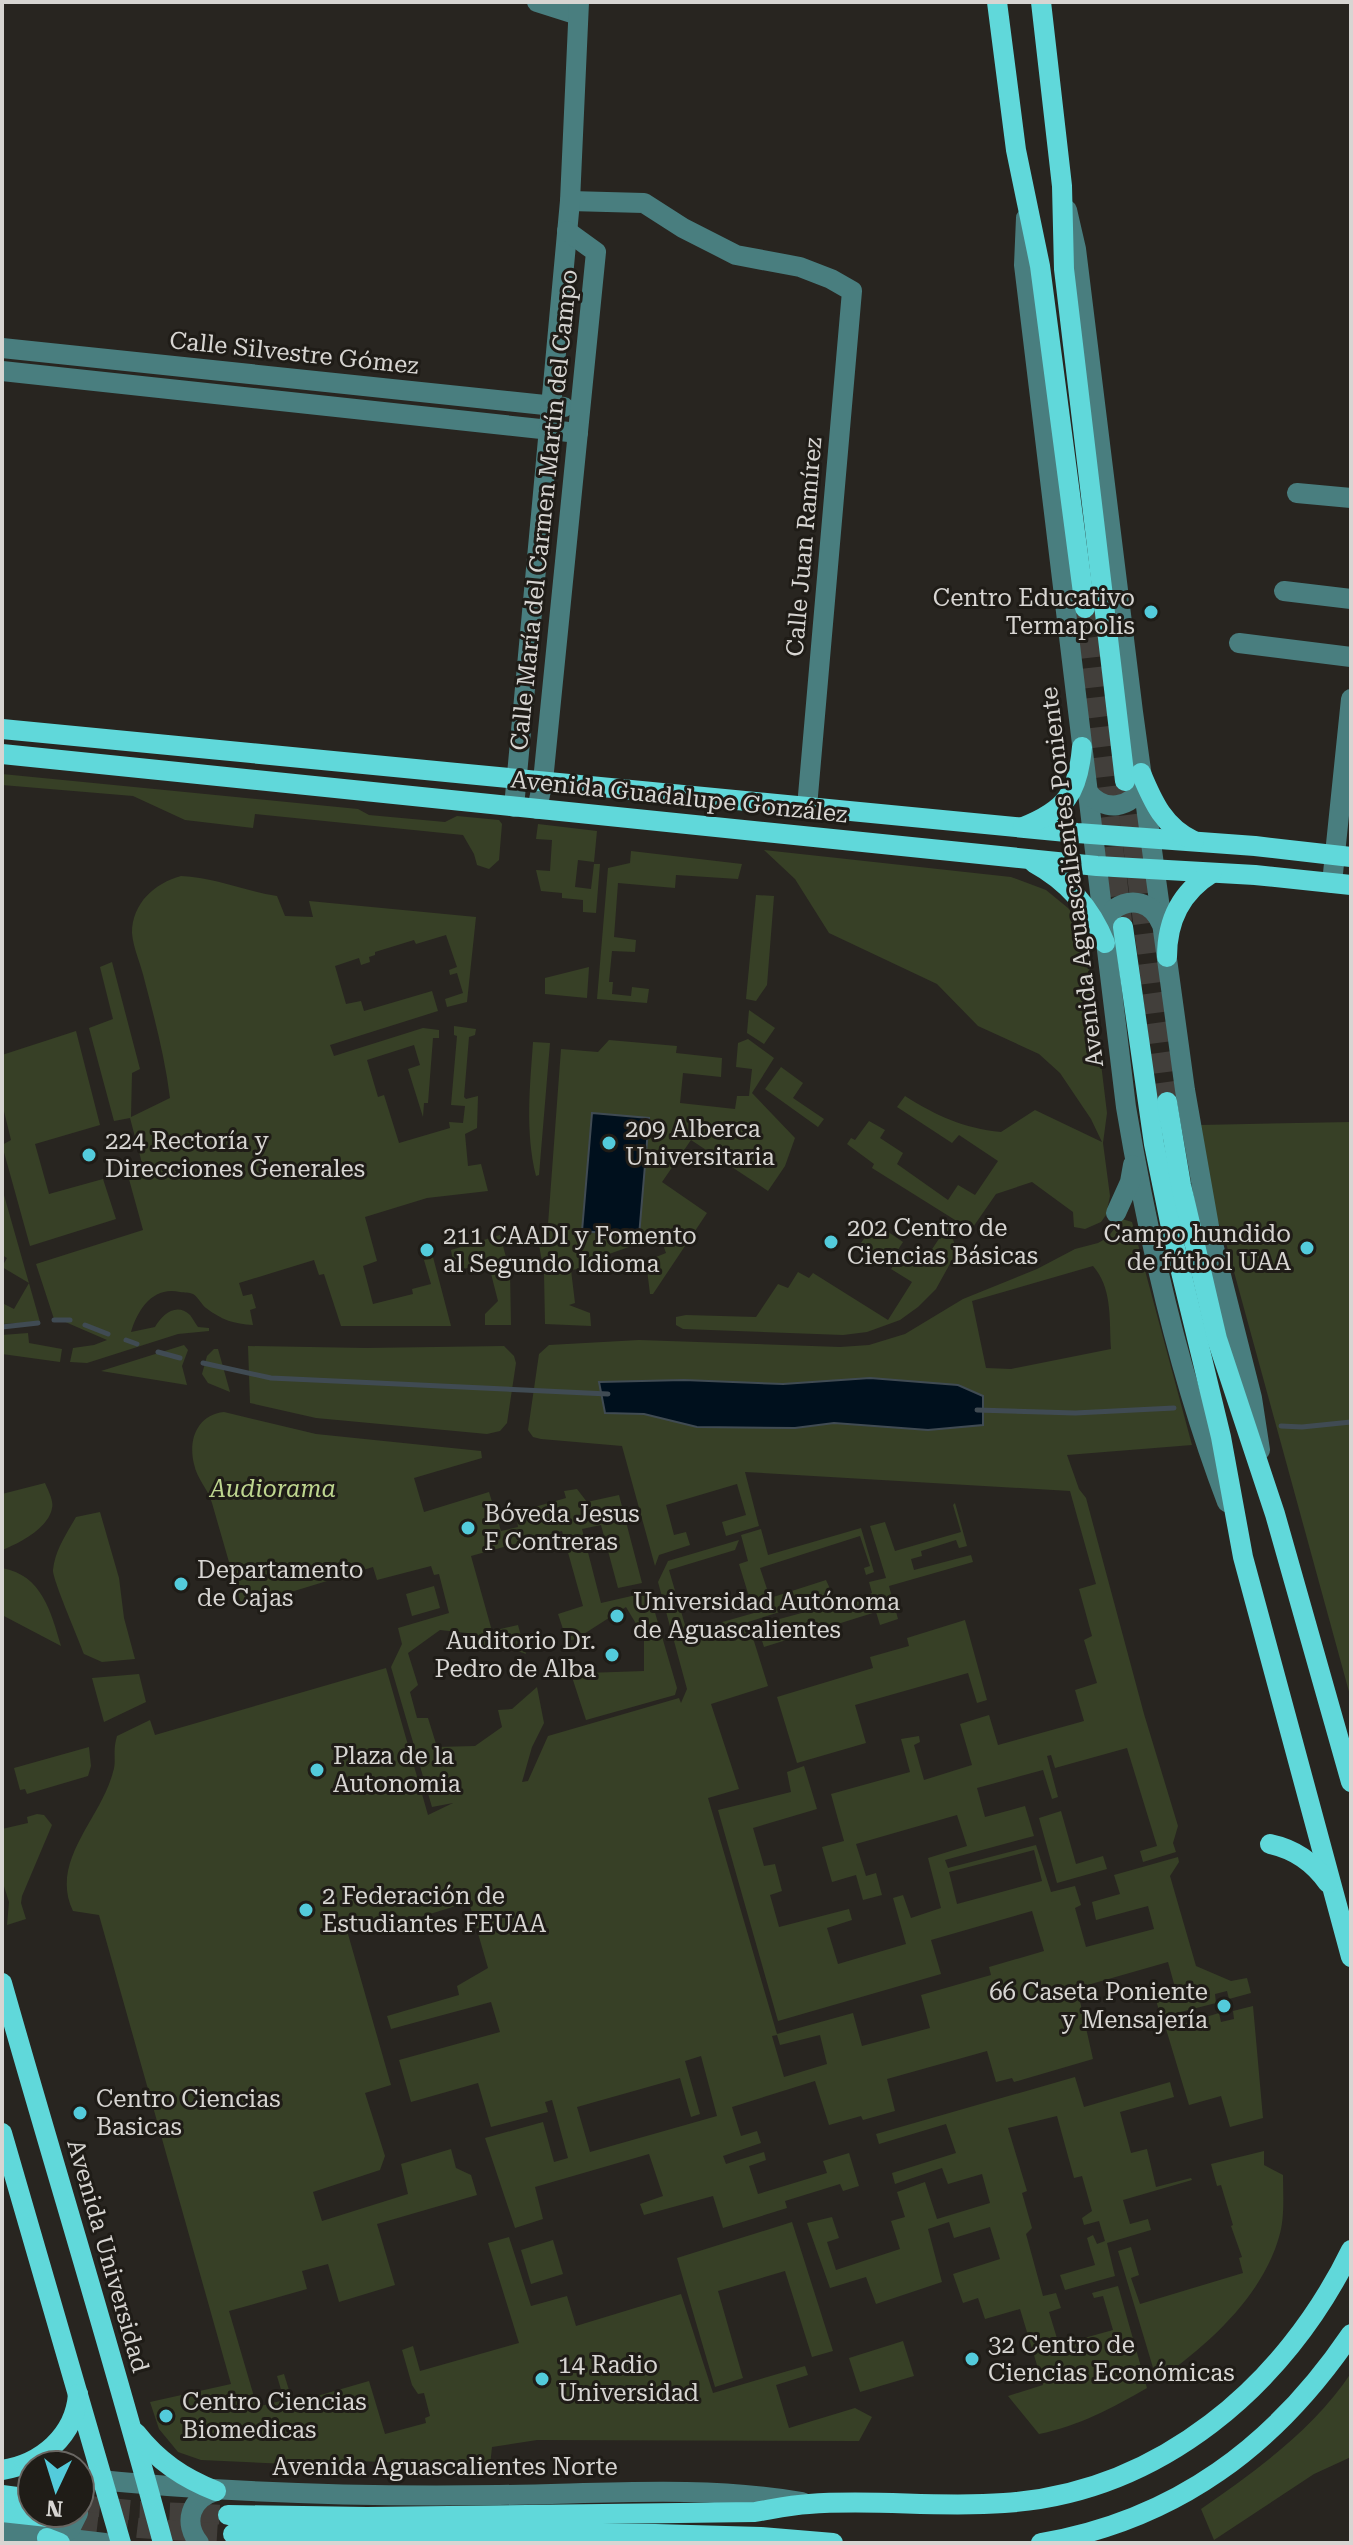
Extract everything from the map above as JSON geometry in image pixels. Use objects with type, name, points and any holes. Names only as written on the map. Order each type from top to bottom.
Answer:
[{"type":"main road","name":"Avenida Aguascalientes Poniente","points":[[997,2],[1016,150],[1040,266],[1085,608]]},
{"type":"main road","points":[[1041,2],[1062,186],[1064,269],[1136,780],[1163,818],[1185,837],[1198,842]]},
{"type":"main road","name":"Avenida Guadalupe González","points":[[2,729],[1092,835],[1343,856]]},
{"type":"main road","points":[[1021,828],[1049,815],[1068,798],[1080,774],[1082,747]]},
{"type":"main road","name":"Avenida Guadalupe González","points":[[2,754],[1097,866],[1342,884]]},
{"type":"main road","points":[[1027,859],[1054,875],[1074,892],[1092,916],[1111,932]]},
{"type":"main road","points":[[1167,957],[1169,930],[1179,905],[1193,887],[1212,873]]},
{"type":"main road","name":"Avenida Aguascalientes Poniente","points":[[1111,932],[1178,1261],[1221,1437],[1236,1526],[1351,1957]]},
{"type":"main road","points":[[1167,1102],[1206,1299],[1226,1370],[1265,1482],[1351,1782]]},
{"type":"main road","points":[[1270,1844],[1293,1851],[1315,1867],[1333,1889]]},
{"type":"main road","name":"Avenida Universidad","points":[[2,1983],[133,2429],[163,2543]]},
{"type":"main road","points":[[2,2032],[13,2065],[28,2075]]},
{"type":"main road","points":[[2,2133],[121,2543]]},
{"type":"main road","name":"Avenida Aguascalientes Norte","points":[[833,2543],[655,2534],[230,2524],[367,2517],[755,2512],[810,2504],[969,2505],[1039,2500],[1107,2483],[1152,2462],[1217,2419],[1280,2360],[1316,2312],[1351,2250]]},
{"type":"main road","points":[[1041,2543],[1098,2530],[1169,2502],[1216,2475],[1262,2438],[1300,2400],[1351,2334]]},
{"type":"main road","points":[[2,2470],[37,2460],[60,2440],[74,2414],[78,2390]]},
{"type":"main road","points":[[133,2429],[166,2464],[216,2491]]},
{"type":"street","points":[[537,2],[579,9]]},
{"type":"street","name":"Calle María del Carmen Martín del Campo","points":[[514,807],[570,201],[579,9]]},
{"type":"street","name":"Calle Juan Ramírez","points":[[570,201],[644,203],[683,228],[736,255],[800,267],[852,291],[807,807]]},
{"type":"street","name":"Avenida Aguascalientes Poniente","points":[[1027,210],[1024,265],[1092,835],[1111,932],[1134,1153],[1193,1400],[1236,1526]]},
{"type":"street","name":"Calle María del Carmen Martín del Campo","points":[[537,809],[543,781],[596,252],[567,231]]},
{"type":"street","name":"Calle Silvestre Gómez","points":[[2,348],[580,409]]},
{"type":"street","name":"Calle Silvestre Gómez","points":[[2,371],[578,433]]},
{"type":"street","points":[[380,412],[383,388]]},
{"type":"street","points":[[1297,493],[1351,498]]},
{"type":"street","points":[[1284,591],[1351,599]]},
{"type":"street","points":[[1239,643],[1351,657]]},
{"type":"street","points":[[1342,884],[1351,699]]},
{"type":"street","points":[[1087,791],[1104,805],[1119,806],[1134,799],[1136,780]]},
{"type":"street","points":[[1136,780],[1154,869],[1187,1100],[1210,1232],[1252,1398],[1265,1482]]},
{"type":"street","points":[[1111,932],[1114,909],[1134,902],[1148,906],[1161,923]]},
{"type":"street","points":[[1116,1213],[1130,1182],[1134,1153]]},
{"type":"street","name":"Avenida Aguascalientes Norte","points":[[96,2480],[216,2491],[378,2496],[756,2494],[810,2504]]},
{"type":"street","points":[[199,2543],[190,2529],[190,2514],[202,2496],[216,2491]]},
{"type":"street","points":[[53,2540],[70,2529]]},
{"type":"street","points":[[2,2531],[53,2540],[105,2543]]},
{"type":"green space","points":[[2,774],[358,809],[369,815],[445,822],[457,816],[499,820],[502,824],[499,860],[489,869],[477,865],[463,835],[255,814],[253,828],[185,820],[133,796],[2,785]]},
{"type":"green space","points":[[538,824],[597,831],[594,862],[578,860],[575,887],[591,889],[594,864],[600,864],[596,913],[583,912],[583,900],[562,898],[562,893],[541,891],[536,870],[550,871],[552,840],[536,839]]},
{"type":"green space","points":[[764,850],[1011,877],[1046,890],[1068,908],[1078,921],[1088,956],[1107,1113],[1103,1143],[1110,1196],[1106,1215],[1101,1222],[1085,1229],[1074,1227],[1073,1212],[1032,1182],[996,1194],[971,1230],[872,1168],[874,1164],[847,1144],[851,1138],[855,1140],[869,1121],[885,1130],[880,1138],[903,1153],[897,1164],[948,1200],[958,1185],[975,1195],[998,1161],[959,1135],[952,1143],[897,1107],[905,1096],[951,1120],[974,1128],[1001,1132],[1035,1110],[1102,1142],[1091,1119],[1060,1073],[1039,1054],[978,1026],[937,984],[829,933],[795,879]]},
{"type":"green space","points":[[631,851],[742,864],[738,879],[676,875],[675,888],[618,883],[614,937],[636,940],[635,952],[612,951],[609,982],[613,982],[612,994],[631,996],[632,987],[649,989],[647,1003],[597,999],[608,868],[630,863]]},
{"type":"green space","points":[[181,876],[277,896],[285,916],[313,917],[309,901],[476,917],[467,1002],[447,1007],[445,999],[463,993],[457,973],[450,975],[449,970],[457,967],[446,935],[416,944],[414,940],[375,952],[369,957],[370,962],[361,965],[359,958],[335,966],[346,1004],[361,1001],[364,1011],[432,991],[438,1011],[330,1045],[334,1056],[423,1028],[439,1030],[439,1038],[433,1038],[428,1103],[424,1103],[423,1117],[408,1069],[420,1065],[414,1045],[367,1060],[378,1097],[384,1095],[399,1143],[450,1128],[449,1122],[463,1123],[465,1106],[451,1105],[457,1036],[454,1035],[454,1026],[476,1029],[475,1035],[469,1037],[464,1097],[478,1096],[477,1128],[465,1134],[468,1166],[481,1164],[488,1191],[427,1198],[365,1217],[377,1261],[363,1266],[373,1304],[413,1294],[412,1289],[431,1284],[424,1260],[433,1257],[451,1326],[341,1326],[324,1274],[319,1275],[314,1260],[239,1283],[243,1296],[252,1294],[256,1308],[250,1310],[253,1325],[217,1316],[191,1293],[162,1292],[142,1308],[131,1332],[155,1327],[161,1318],[175,1310],[185,1311],[198,1327],[209,1328],[209,1331],[178,1334],[87,1363],[70,1362],[73,1348],[107,1340],[63,1321],[55,1322],[36,1264],[143,1230],[127,1172],[143,1167],[130,1118],[114,1121],[89,1028],[113,1019],[100,967],[112,962],[140,1069],[132,1073],[131,1117],[170,1098],[159,1039],[133,939],[133,922],[141,904],[154,889]]},
{"type":"green space","points":[[756,895],[774,896],[767,985],[756,1001],[746,999]]},
{"type":"green space","points":[[589,967],[587,998],[545,994],[545,978]]},
{"type":"green space","points":[[749,1010],[775,1028],[764,1044],[747,1033]]},
{"type":"green space","points":[[76,1031],[100,1125],[35,1144],[49,1194],[103,1179],[116,1219],[30,1246],[2,1145],[11,1140],[2,1103],[2,1055]]},
{"type":"green space","points":[[748,1039],[774,1058],[752,1093],[795,1138],[785,1166],[768,1191],[691,1140],[662,1182],[707,1213],[653,1294],[650,1294],[646,1261],[666,1253],[660,1236],[592,1260],[592,1267],[571,1270],[575,1303],[569,1305],[590,1313],[591,1326],[545,1324],[544,1273],[538,1239],[547,1238],[561,1049],[598,1052],[609,1040],[677,1046],[676,1053],[722,1058],[721,1077],[683,1073],[680,1103],[735,1109],[737,1096],[749,1096],[752,1069],[736,1067],[738,1043]]},
{"type":"green space","points":[[533,1042],[550,1043],[539,1175],[536,1176],[529,1126]]},
{"type":"green space","points":[[781,1067],[803,1083],[793,1098],[824,1119],[818,1127],[765,1089]]},
{"type":"green space","points":[[1351,1122],[1351,1699],[1225,1239],[1209,1200],[1200,1125]]},
{"type":"green space","points":[[2,1188],[29,1283],[2,1267],[7,1258],[2,1255]]},
{"type":"green space","name":"Audiorama","points":[[1122,1219],[1132,1222],[1192,1445],[1067,1455],[1079,1489],[1086,1498],[1144,1714],[1178,1826],[1173,1843],[1176,1852],[1143,1862],[1140,1851],[1157,1846],[1127,1748],[1055,1768],[1051,1755],[1047,1756],[1058,1797],[1052,1799],[1043,1770],[977,1788],[985,1817],[1025,1806],[1034,1836],[945,1860],[948,1868],[1036,1845],[1051,1892],[1075,1886],[1081,1905],[1075,1908],[1086,1947],[1154,1929],[1148,1906],[1096,1920],[1092,1902],[1120,1894],[1114,1875],[1178,1857],[1179,1862],[1170,1876],[1196,1966],[1231,1981],[1247,1978],[1251,1993],[1229,1999],[1227,1991],[1215,1994],[1216,2003],[1161,2017],[1155,1997],[1176,1991],[1168,1962],[1077,1988],[1093,2059],[1014,2082],[1012,2078],[996,2082],[987,2051],[887,2079],[895,2111],[829,2125],[815,2081],[732,2107],[741,2136],[757,2131],[761,2143],[723,2156],[726,2164],[764,2152],[766,2160],[749,2166],[758,2194],[827,2173],[823,2161],[849,2153],[859,2186],[843,2191],[840,2184],[785,2201],[787,2208],[723,2228],[713,2196],[644,2215],[640,2204],[663,2196],[649,2154],[535,2187],[543,2219],[515,2228],[485,2138],[543,2122],[554,2162],[568,2158],[552,2100],[545,2102],[548,2112],[491,2127],[478,2083],[411,2102],[399,2060],[500,2032],[491,2002],[391,2029],[387,2016],[459,1995],[457,1986],[488,1968],[469,1902],[407,1921],[394,1913],[346,1927],[391,2085],[365,2093],[385,2156],[380,2170],[313,2192],[322,2221],[408,2194],[401,2164],[451,2149],[456,2168],[471,2175],[477,2195],[377,2224],[395,2285],[339,2302],[328,2264],[302,2271],[307,2289],[229,2311],[257,2407],[284,2400],[277,2376],[284,2374],[293,2403],[369,2381],[385,2434],[426,2423],[425,2418],[430,2416],[424,2393],[418,2394],[412,2385],[402,2350],[413,2346],[420,2371],[519,2343],[488,2243],[509,2237],[531,2306],[567,2296],[576,2326],[681,2294],[713,2393],[805,2366],[808,2375],[776,2385],[789,2428],[855,2408],[872,2417],[859,2441],[537,2440],[492,2447],[490,2466],[330,2460],[311,2465],[201,2460],[178,2452],[159,2429],[150,2402],[231,2384],[99,1915],[73,1911],[67,1893],[67,1875],[72,1857],[113,1772],[117,1736],[150,1720],[155,1735],[386,1668],[428,1815],[453,1803],[432,1807],[391,1667],[402,1644],[398,1628],[449,1613],[439,1574],[434,1575],[431,1566],[377,1580],[373,1567],[242,1607],[212,1503],[194,1464],[192,1446],[201,1423],[224,1412],[316,1434],[481,1451],[482,1458],[414,1478],[424,1512],[489,1492],[501,1531],[518,1527],[517,1520],[526,1517],[524,1510],[566,1498],[564,1491],[577,1489],[587,1502],[619,1495],[642,1583],[618,1588],[601,1525],[582,1529],[601,1603],[649,1592],[677,1688],[675,1695],[586,1720],[572,1677],[586,1673],[644,1671],[644,1637],[626,1607],[576,1639],[567,1641],[558,1614],[583,1606],[562,1531],[471,1556],[492,1631],[518,1625],[526,1654],[496,1643],[482,1650],[476,1634],[440,1630],[408,1653],[418,1685],[410,1692],[417,1718],[428,1718],[437,1747],[475,1746],[502,1727],[498,1710],[512,1709],[537,1687],[544,1723],[532,1747],[522,1782],[528,1781],[548,1736],[679,1698],[681,1703],[687,1689],[658,1582],[668,1561],[739,1540],[735,1550],[669,1570],[687,1632],[754,1613],[739,1564],[748,1561],[741,1535],[761,1529],[768,1555],[861,1528],[874,1572],[866,1575],[864,1568],[870,1566],[860,1536],[760,1568],[770,1598],[826,1580],[831,1591],[818,1600],[748,1622],[768,1686],[711,1704],[739,1789],[708,1798],[777,2034],[853,2013],[862,2046],[930,2028],[921,1995],[991,1975],[989,1967],[1044,1951],[1032,1911],[931,1940],[941,1974],[778,2021],[718,1810],[791,1792],[787,1772],[804,1766],[817,1809],[753,1828],[764,1866],[775,1864],[782,1891],[770,1895],[779,1927],[849,1909],[852,1920],[827,1928],[838,1964],[906,1944],[893,1898],[903,1895],[911,1918],[941,1908],[928,1858],[967,1846],[957,1815],[856,1844],[866,1876],[876,1873],[882,1895],[863,1900],[856,1875],[832,1882],[822,1847],[844,1841],[831,1794],[910,1772],[901,1739],[919,1736],[920,1742],[914,1745],[924,1780],[972,1765],[960,1724],[989,1715],[998,1745],[1084,1721],[1075,1690],[1097,1683],[1084,1640],[1092,1636],[1079,1589],[1096,1584],[1070,1491],[745,1472],[759,1526],[726,1536],[722,1522],[746,1515],[737,1484],[666,1505],[674,1535],[686,1532],[690,1545],[659,1555],[655,1566],[622,1446],[541,1439],[533,1437],[528,1430],[539,1354],[549,1345],[639,1340],[840,1347],[869,1345],[905,1334],[963,1299],[1107,1238]],"holes":[[[1093,1266],[1107,1295],[1111,1349],[1011,1369],[986,1368],[972,1301]],[[684,1380],[783,1384],[983,1425],[928,1430],[834,1423],[795,1428],[697,1427],[644,1414],[606,1413],[599,1383]],[[1034,1850],[1042,1881],[957,1904],[949,1872]],[[777,2035],[780,2045],[820,2035],[827,2064],[784,2077],[772,2036]],[[701,2056],[717,2116],[590,2152],[577,2107],[680,2078],[691,2117],[700,2114],[685,2061]]]},
{"type":"green space","points":[[875,1223],[903,1242],[890,1262],[861,1243]]},
{"type":"green space","points":[[948,1225],[957,1251],[936,1289],[900,1320],[867,1332],[843,1335],[683,1329],[676,1325],[676,1317],[686,1315],[756,1317],[778,1284],[788,1288],[798,1272],[809,1278],[813,1273],[888,1320],[912,1282],[891,1269],[903,1251],[923,1263]]},
{"type":"green space","points":[[500,1235],[510,1272],[511,1325],[485,1325],[485,1314],[498,1301],[488,1262],[450,1273],[447,1258],[452,1256],[451,1250]]},
{"type":"green space","points":[[29,1283],[40,1322],[2,1324],[2,1303],[14,1309]]},
{"type":"green space","points":[[28,1333],[29,1343],[62,1349],[60,1362],[2,1354],[2,1335]]},
{"type":"green space","points":[[184,1345],[188,1350],[182,1366],[187,1385],[101,1371]]},
{"type":"green space","points":[[248,1346],[504,1346],[514,1356],[516,1363],[507,1423],[500,1431],[487,1434],[316,1418],[250,1403]]},
{"type":"green space","points":[[218,1349],[230,1392],[208,1383],[202,1374],[207,1356]]},
{"type":"green space","points":[[45,1483],[52,1502],[50,1515],[32,1534],[2,1550],[2,1494]]},
{"type":"green space","points":[[955,1503],[967,1546],[959,1548],[956,1540],[921,1551],[922,1556],[911,1559],[914,1570],[971,1555],[973,1562],[889,1586],[898,1619],[880,1625],[876,1612],[764,1647],[757,1625],[868,1595],[872,1593],[869,1582],[886,1578],[870,1526],[885,1522],[895,1551],[961,1532]]},
{"type":"green space","points":[[100,1512],[119,1578],[124,1618],[135,1659],[102,1662],[84,1654],[54,1575],[56,1556],[76,1517]]},
{"type":"green space","points":[[2,1568],[27,1578],[36,1587],[48,1608],[61,1646],[2,1615]]},
{"type":"green space","points":[[434,1586],[440,1608],[412,1616],[406,1594]]},
{"type":"green space","points":[[965,1620],[987,1700],[977,1703],[968,1673],[855,1705],[866,1743],[797,1763],[777,1697],[873,1668],[870,1657],[909,1646],[907,1638]]},
{"type":"green space","points":[[139,1674],[146,1702],[104,1722],[92,1678]]},
{"type":"green space","points":[[89,1747],[91,1766],[88,1776],[27,1794],[25,1789],[20,1790],[14,1768]]},
{"type":"green space","points":[[1061,1811],[1076,1864],[1103,1856],[1107,1869],[1057,1883],[1039,1818]]},
{"type":"green space","points":[[44,1815],[52,1825],[22,1896],[26,1919],[7,1925],[9,1902],[2,1880],[2,1829],[28,1823],[27,1817]]},
{"type":"green space","points":[[1253,2006],[1263,2118],[1230,2127],[1221,2096],[1189,2105],[1166,2029],[1219,2013],[1221,2022],[1234,2019],[1233,2011]]},
{"type":"green space","points":[[1075,2077],[1084,2107],[1170,2082],[1174,2097],[1120,2112],[1131,2153],[1147,2149],[1156,2187],[1192,2180],[1123,2200],[1130,2224],[1148,2219],[1151,2230],[1107,2243],[1115,2276],[1065,2290],[1060,2275],[1095,2265],[1087,2238],[1093,2235],[1097,2244],[1105,2241],[1099,2221],[1084,2225],[1082,2218],[1092,2211],[1082,2176],[1074,2178],[1057,2116],[1008,2128],[1027,2191],[1022,2193],[1032,2228],[1026,2234],[1043,2296],[1056,2293],[1061,2308],[1049,2312],[1059,2345],[1113,2330],[1103,2296],[1094,2298],[1092,2293],[1118,2286],[1147,2388],[1082,2421],[1039,2434],[1008,2396],[1043,2385],[1020,2309],[985,2319],[978,2298],[963,2303],[953,2274],[1000,2259],[990,2227],[954,2238],[949,2222],[928,2229],[942,2282],[876,2304],[866,2277],[830,2288],[807,2223],[832,2217],[839,2238],[827,2242],[836,2270],[900,2249],[891,2221],[905,2217],[897,2192],[925,2182],[937,2219],[990,2203],[982,2174],[948,2184],[942,2168],[895,2184],[892,2173],[956,2153],[946,2124],[879,2144],[876,2134]]},
{"type":"green space","points":[[1264,2151],[1264,2165],[1283,2175],[1282,2222],[1271,2259],[1260,2280],[1230,2318],[1195,2352],[1157,2381],[1118,2251],[1131,2247],[1139,2275],[1131,2278],[1140,2304],[1243,2273],[1233,2225],[1211,2164]]},
{"type":"green space","points":[[792,2222],[833,2351],[812,2357],[785,2271],[718,2291],[743,2378],[715,2387],[677,2258]]},
{"type":"green space","points":[[553,2240],[563,2274],[531,2284],[521,2250]]},
{"type":"green space","points":[[903,2341],[914,2376],[860,2392],[849,2358]]},
{"type":"green space","points":[[1351,2373],[1351,2457],[1314,2474],[1214,2540],[1201,2509],[1302,2431]]},
{"type":"water","points":[[592,1113],[649,1118],[639,1236],[582,1231]]},
{"type":"water","points":[[870,1378],[958,1385],[983,1396],[983,1425],[928,1430],[834,1423],[795,1428],[697,1427],[644,1414],[605,1413],[599,1382],[684,1380],[783,1384]]},
{"type":"waterway","points":[[54,1320],[70,1320]]},
{"type":"waterway","points":[[2,1327],[38,1323]]},
{"type":"waterway","points":[[85,1325],[108,1334]]},
{"type":"waterway","points":[[126,1340],[137,1344]]},
{"type":"waterway","points":[[158,1352],[180,1358]]},
{"type":"waterway","points":[[203,1363],[271,1378],[608,1394]]},
{"type":"waterway","points":[[977,1410],[1075,1413],[1174,1408]]},
{"type":"waterway","points":[[1281,1426],[1351,1422]]},
{"type":"tunnel","points":[[1085,608],[1122,922]]},
{"type":"tunnel","points":[[1125,785],[1167,1102]]},
{"type":"tunnel","points":[[96,2507],[228,2515]]},
{"type":"tunnel","points":[[96,2523],[233,2534]]},
{"type":"place","name":"Centro Educativo Termapolis","points":[[1151,612]]},
{"type":"place","name":"209 Alberca Universitaria","points":[[609,1143]]},
{"type":"place","name":"224 Rectoría y Direcciones Generales","points":[[89,1155]]},
{"type":"place","name":"202 Centro de Ciencias Básicas","points":[[831,1242]]},
{"type":"place","name":"Campo hundido de fútbol UAA","points":[[1307,1248]]},
{"type":"place","name":"211 CAADI y Fomento al Segundo Idioma","points":[[427,1250]]},
{"type":"place","name":"Bóveda Jesus F Contreras","points":[[468,1528]]},
{"type":"place","name":"Departamento de Cajas","points":[[181,1584]]},
{"type":"place","name":"Universidad Autónoma de Aguascalientes","points":[[617,1616]]},
{"type":"place","name":"Auditorio Dr. Pedro de Alba","points":[[612,1655]]},
{"type":"place","name":"Plaza de la Autonomia","points":[[317,1770]]},
{"type":"place","name":"2 Federación de Estudiantes FEUAA","points":[[306,1910]]},
{"type":"place","name":"66 Caseta Poniente y Mensajería","points":[[1224,2006]]},
{"type":"place","name":"Centro Ciencias Basicas","points":[[80,2113]]},
{"type":"place","name":"32 Centro de Ciencias Económicas","points":[[972,2359]]},
{"type":"place","name":"14 Radio Universidad","points":[[542,2379]]},
{"type":"place","name":"Centro Ciencias Biomedicas","points":[[166,2416]]}]
